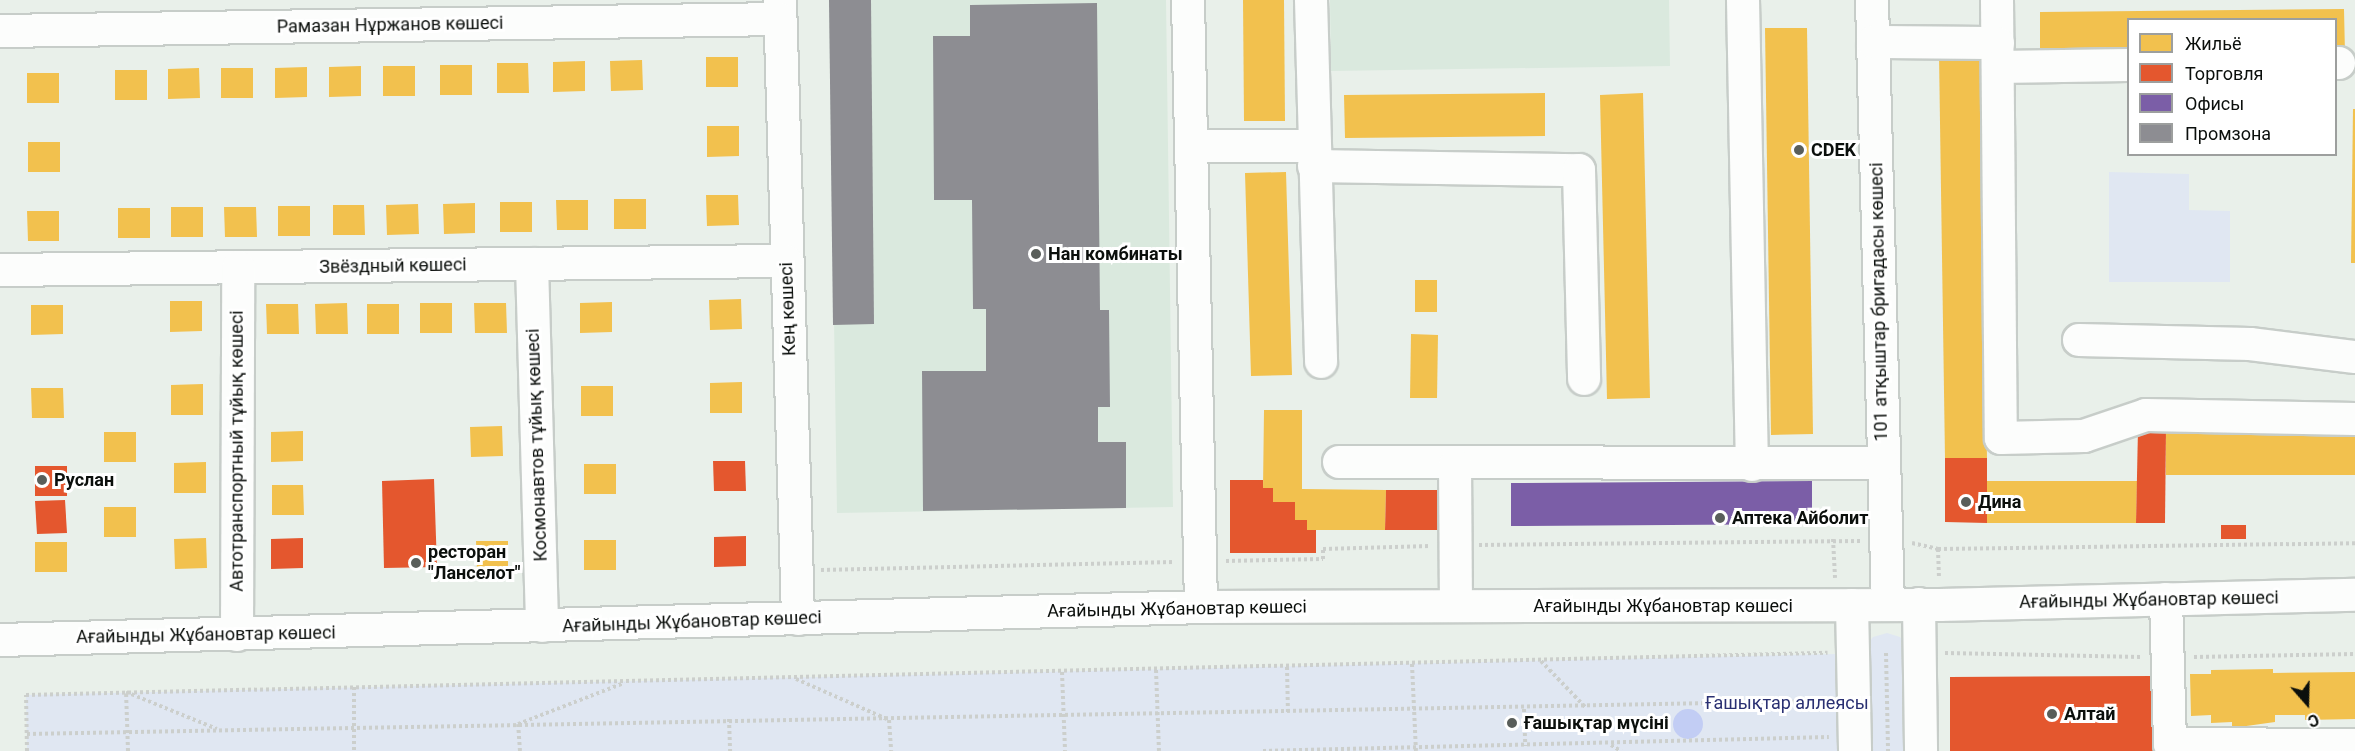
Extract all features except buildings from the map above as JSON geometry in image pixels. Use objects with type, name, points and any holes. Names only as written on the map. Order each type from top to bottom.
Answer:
[{"type":"street","points":[[1188,0],[1201,607]]},
{"type":"street","points":[[1311,0],[1321,362]]},
{"type":"street","points":[[1743,0],[1752,465]]},
{"type":"street","name":"101 атқыштар бригадасы көшесі","points":[[1872,0],[1888,605]]},
{"type":"street","points":[[1997,0],[2001,438],[2084,436],[2146,415],[2355,418]]},
{"type":"street","name":"Рамазан Нұржанов көшесі","points":[[0,31],[780,10]]},
{"type":"street","name":"Кең көшесі","points":[[780,10],[798,619]]},
{"type":"street","points":[[1873,42],[2127,66]]},
{"type":"street","points":[[1191,146],[1314,156],[1580,170],[1584,379]]},
{"type":"street","name":"Звёздный көшесі","points":[[0,270],[786,261]]},
{"type":"street","name":"Космонавтов тұйық көшесі","points":[[532,264],[542,626]]},
{"type":"street","name":"Автотранспортный тұйық көшесі","points":[[237,635],[238,267]]},
{"type":"street","points":[[2079,340],[2250,344],[2355,357]]},
{"type":"street","points":[[1340,462],[1455,465],[1883,464]]},
{"type":"street","points":[[1455,465],[1456,606]]},
{"type":"street","name":"Ағайынды Жұбановтар көшесі","points":[[0,640],[1201,607],[1888,605],[2355,595]]},
{"type":"street","points":[[2166,599],[2170,744],[2243,748],[2355,745]]},
{"type":"street","points":[[1919,604],[1921,751]]},
{"type":"street","points":[[1847,744],[1846,701],[1852,605]]},
{"type":"path","points":[[797,570],[1323,559],[1323,549],[1833,539],[1868,541]]},
{"type":"path","points":[[1833,539],[1835,578]]},
{"type":"path","points":[[1905,542],[1938,549],[2355,543]]},
{"type":"path","points":[[1938,549],[1939,577]]},
{"type":"path","points":[[27,751],[26,695],[1838,653]]},
{"type":"path","points":[[1875,653],[1897,653]]},
{"type":"path","points":[[1886,653],[1888,751]]},
{"type":"path","points":[[1541,661],[1586,708]]},
{"type":"path","points":[[1412,664],[1416,750]]},
{"type":"path","points":[[1287,666],[1288,713]]},
{"type":"path","points":[[1156,670],[1159,751]]},
{"type":"path","points":[[1062,672],[1065,751]]},
{"type":"path","points":[[792,678],[888,720]]},
{"type":"path","points":[[518,724],[628,681]]},
{"type":"path","points":[[354,687],[354,751]]},
{"type":"path","points":[[126,692],[220,731]]},
{"type":"path","points":[[126,692],[128,751]]},
{"type":"path","points":[[27,734],[354,729],[729,719],[888,720],[1586,708],[1846,701],[1921,702]]},
{"type":"path","points":[[1524,709],[1526,746]]},
{"type":"path","points":[[729,719],[730,751]]},
{"type":"path","points":[[888,720],[891,751]]},
{"type":"path","points":[[518,724],[520,751]]},
{"type":"path","points":[[1263,751],[1416,750],[1526,746],[1847,744]]},
{"type":"path","points":[[1611,745],[1621,751]]},
{"type":"shaded area","points":[[829,0],[1166,0],[1173,507],[837,513]]},
{"type":"shaded area","points":[[1330,0],[1669,0],[1670,66],[1331,71]]},
{"type":"green space","points":[[2109,172],[2189,174],[2189,210],[2230,211],[2230,282],[2109,282]]},
{"type":"green space","points":[[1887,633],[1900,637],[1908,649],[1909,751],[1867,751],[1864,649],[1873,637]]},
{"type":"green space","name":"Ғашықтар аллеясы","points":[[1837,654],[1839,751],[27,751],[26,695]]},
{"type":"water","points":[[1688,709],[1698,714],[1703,724],[1698,734],[1688,739],[1678,734],[1673,724],[1678,714]]},
{"type":"place","name":"CDEK","points":[[1799,150]]},
{"type":"place","name":"Нан комбинаты","points":[[1036,254]]},
{"type":"place","name":"Руслан","points":[[42,480]]},
{"type":"place","name":"Дина","points":[[1966,502]]},
{"type":"place","name":"Аптека Айболит","points":[[1720,518]]},
{"type":"place","name":"ресторан \"Ланселот\"","points":[[416,563]]},
{"type":"place","name":"Алтай","points":[[2052,714]]},
{"type":"place","name":"Ғашықтар мүсіні","points":[[1512,723]]}]
